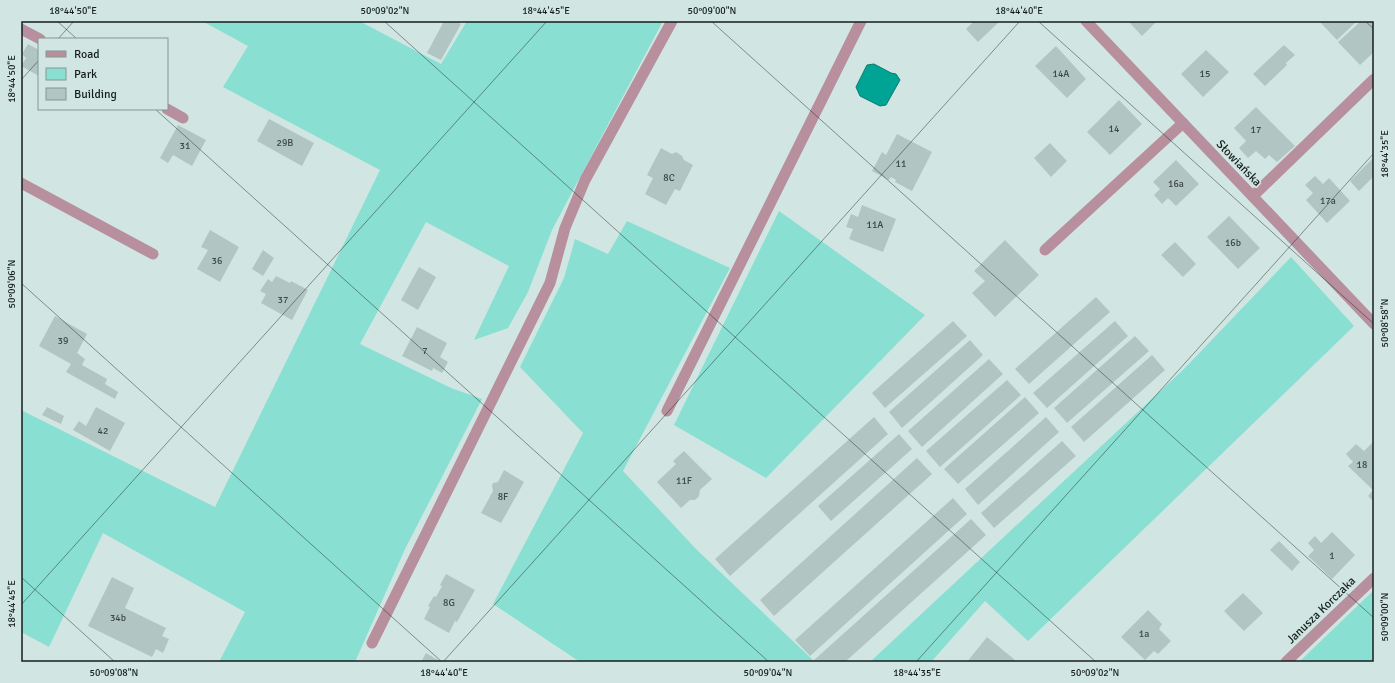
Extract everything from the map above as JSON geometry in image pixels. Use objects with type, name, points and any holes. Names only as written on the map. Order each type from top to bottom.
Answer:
[{"type":"street","points":[[372,643],[550,283],[565,228],[585,180],[672,21]]},
{"type":"street","points":[[667,411],[861,21]]},
{"type":"street","name":"Słowiańska","points":[[1086,21],[1374,324]]},
{"type":"street","points":[[21,28],[38,38]]},
{"type":"street","points":[[1253,196],[1374,79]]},
{"type":"street","points":[[168,110],[183,118]]},
{"type":"street","points":[[1045,250],[1183,123]]},
{"type":"street","points":[[21,183],[153,254]]},
{"type":"street","name":"Janusza Korczaka","points":[[1286,662],[1374,578]]},
{"type":"green space","points":[[202,21],[359,21],[441,64],[467,21],[663,21],[552,230],[528,292],[508,328],[474,340],[509,266],[426,222],[360,344],[451,388],[482,399],[405,549],[355,662],[219,662],[245,612],[103,533],[49,647],[21,632],[21,410],[215,507],[380,170],[223,87],[248,46]]},
{"type":"green space","points":[[779,211],[925,315],[766,478],[674,425]]},
{"type":"green space","points":[[627,221],[730,268],[623,471],[697,550],[815,662],[580,662],[493,604],[583,433],[520,367],[564,278],[575,239],[608,254]]},
{"type":"green space","points":[[1291,257],[1354,326],[1028,641],[985,601],[931,662],[870,662],[1185,368]]},
{"type":"green space","points":[[1374,590],[1374,662],[1299,662]]},
{"type":"shaded area","points":[[874,64],[896,74],[900,80],[886,105],[880,106],[860,96],[856,87],[867,65]]},
{"type":"building","points":[[444,21],[456,21],[461,24],[441,60],[427,53]]},
{"type":"building","points":[[974,21],[1000,21],[978,42],[966,29]]},
{"type":"building","points":[[1128,21],[1157,21],[1142,36]]},
{"type":"building","points":[[1319,21],[1357,21],[1337,40]]},
{"type":"building","points":[[1361,21],[1374,21],[1374,52],[1360,65],[1338,42]]},
{"type":"building","points":[[28,44],[38,49],[38,75],[21,66],[26,58],[22,54]]},
{"type":"building","points":[[1284,45],[1295,55],[1286,63],[1287,65],[1265,86],[1253,74]]},
{"type":"building","points":[[1056,46],[1086,79],[1067,98],[1035,66]]},
{"type":"building","points":[[1206,50],[1229,72],[1203,97],[1181,74]]},
{"type":"building","points":[[1119,100],[1142,124],[1110,155],[1087,132]]},
{"type":"building","points":[[1256,107],[1295,146],[1277,162],[1269,155],[1265,159],[1256,151],[1248,158],[1239,148],[1246,141],[1234,128]]},
{"type":"building","points":[[269,119],[314,143],[302,166],[257,141]]},
{"type":"building","points":[[178,125],[206,140],[192,166],[173,155],[168,163],[160,158]]},
{"type":"building","points":[[897,134],[932,152],[912,191],[895,182],[896,180],[891,177],[889,180],[872,171],[882,152],[886,155]]},
{"type":"building","points":[[1050,143],[1067,161],[1051,177],[1034,158]]},
{"type":"building","points":[[661,148],[672,154],[676,152],[682,156],[684,160],[693,165],[680,191],[675,189],[666,205],[645,194],[653,178],[647,175]]},
{"type":"building","points":[[1374,157],[1374,176],[1359,191],[1350,181]]},
{"type":"building","points":[[1176,160],[1199,184],[1176,206],[1168,198],[1162,204],[1154,195],[1160,189],[1153,182]]},
{"type":"building","points":[[1315,176],[1323,184],[1329,178],[1350,201],[1327,223],[1306,200],[1313,193],[1305,185]]},
{"type":"building","points":[[862,205],[896,219],[883,252],[849,239],[853,229],[846,227],[851,214],[858,217]]},
{"type":"building","points":[[1229,216],[1260,248],[1238,269],[1207,237]]},
{"type":"building","points":[[210,230],[239,247],[220,282],[197,269],[208,250],[201,247]]},
{"type":"building","points":[[1005,240],[1039,275],[995,317],[972,293],[985,281],[974,271]]},
{"type":"building","points":[[1175,242],[1196,264],[1183,277],[1161,255]]},
{"type":"building","points":[[263,250],[274,258],[263,276],[252,269]]},
{"type":"building","points":[[419,267],[436,277],[418,310],[401,300]]},
{"type":"building","points":[[276,276],[290,283],[291,281],[308,290],[292,320],[261,303],[266,294],[260,291],[268,279],[272,282]]},
{"type":"building","points":[[1096,297],[1110,312],[1029,384],[1015,369]]},
{"type":"building","points":[[55,316],[87,334],[77,353],[85,359],[82,365],[107,379],[105,384],[118,392],[115,399],[66,372],[71,364],[39,346]]},
{"type":"building","points":[[953,321],[967,336],[885,408],[872,393]]},
{"type":"building","points":[[1115,321],[1128,336],[1047,408],[1033,393]]},
{"type":"building","points":[[417,327],[447,343],[440,357],[448,362],[442,373],[433,368],[432,371],[402,356]]},
{"type":"building","points":[[1135,336],[1149,351],[1067,423],[1054,408]]},
{"type":"building","points":[[970,340],[983,355],[902,428],[889,412]]},
{"type":"building","points":[[1152,355],[1165,370],[1084,442],[1071,427]]},
{"type":"building","points":[[989,359],[1003,374],[922,447],[908,431]]},
{"type":"building","points":[[1007,380],[1021,395],[940,467],[926,451]]},
{"type":"building","points":[[1025,397],[1039,413],[958,484],[944,469]]},
{"type":"building","points":[[47,407],[64,416],[61,424],[42,415]]},
{"type":"building","points":[[96,407],[125,423],[110,451],[73,430],[79,421],[86,426]]},
{"type":"building","points":[[874,417],[888,434],[730,576],[715,559]]},
{"type":"building","points":[[1046,417],[1059,432],[978,505],[965,489]]},
{"type":"building","points":[[899,434],[912,449],[831,521],[818,506]]},
{"type":"building","points":[[1062,441],[1076,456],[994,528],[981,513]]},
{"type":"building","points":[[1374,441],[1374,502],[1368,496],[1373,490],[1348,466],[1353,462],[1346,454],[1356,444],[1364,451]]},
{"type":"building","points":[[684,451],[712,479],[700,490],[699,496],[695,500],[690,500],[681,508],[657,482],[676,464],[673,461]]},
{"type":"building","points":[[917,458],[932,474],[774,616],[760,600]]},
{"type":"building","points":[[504,470],[524,482],[501,523],[481,513],[493,491],[493,483],[498,482]]},
{"type":"building","points":[[953,498],[967,514],[810,656],[795,640]]},
{"type":"building","points":[[971,519],[986,535],[845,662],[813,661]]},
{"type":"building","points":[[1332,532],[1355,555],[1332,579],[1308,556],[1314,550],[1308,543],[1315,536],[1321,543]]},
{"type":"building","points":[[1279,541],[1300,562],[1292,571],[1270,550]]},
{"type":"building","points":[[446,574],[475,590],[449,633],[424,619],[430,607],[428,606],[434,596],[436,597]]},
{"type":"building","points":[[112,577],[134,588],[125,608],[166,628],[162,636],[169,639],[163,653],[156,649],[152,657],[88,626]]},
{"type":"building","points":[[1243,593],[1263,613],[1244,631],[1224,611]]},
{"type":"building","points":[[1148,610],[1162,624],[1159,629],[1171,641],[1158,654],[1154,651],[1145,660],[1121,637]]},
{"type":"building","points":[[987,637],[1015,660],[1013,662],[967,662]]},
{"type":"building","points":[[426,653],[441,662],[421,662]]}]
